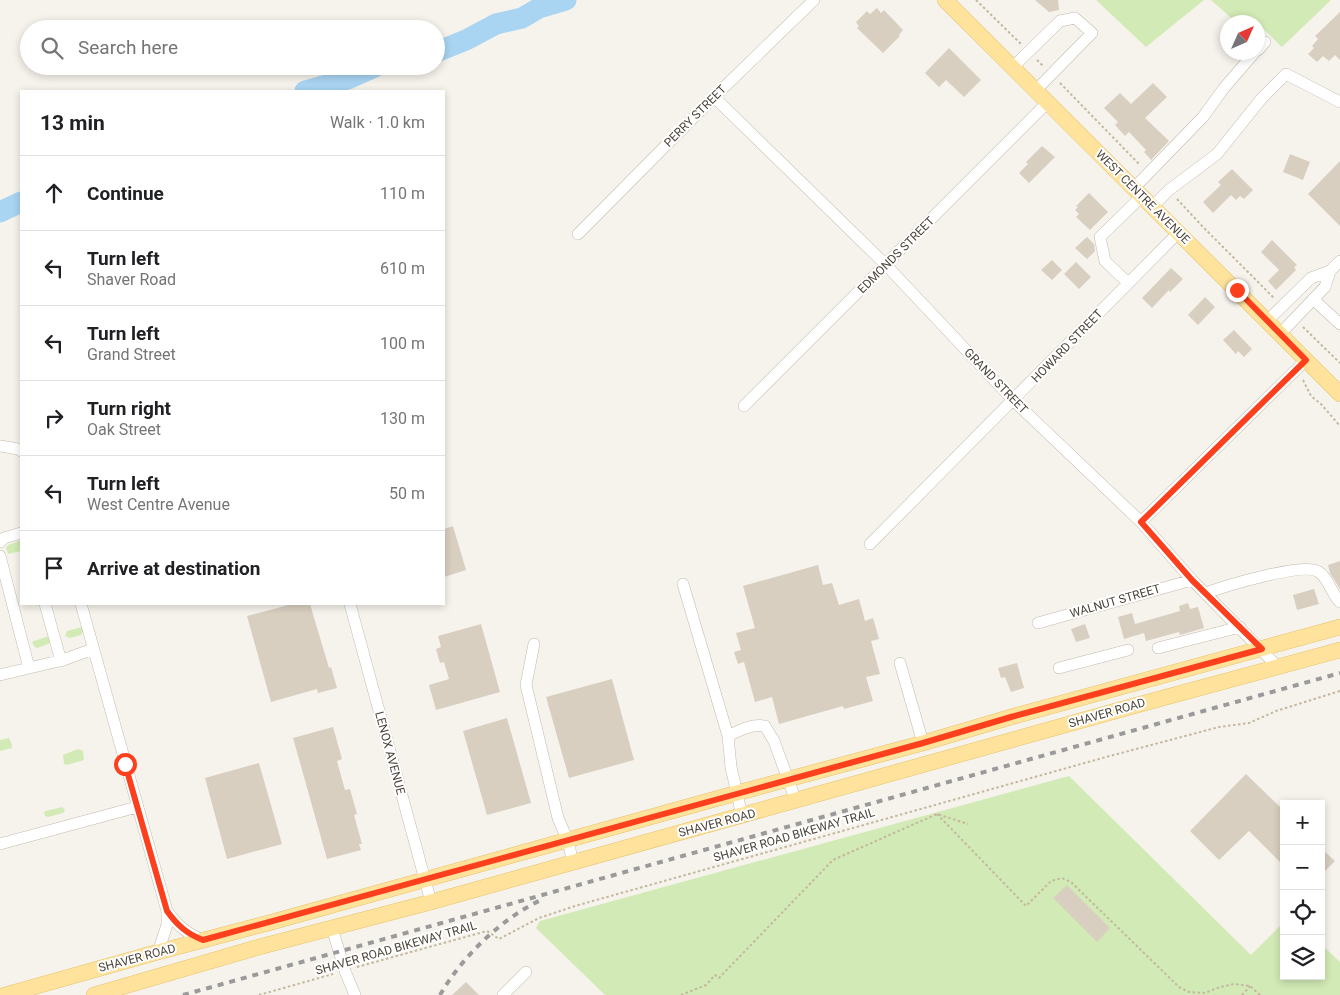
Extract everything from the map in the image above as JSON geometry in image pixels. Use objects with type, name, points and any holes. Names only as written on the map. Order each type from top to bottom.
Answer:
[{"type":"main road","name":"WEST CENTRE AVENUE","points":[[945,0],[1340,394]]},
{"type":"main road","name":"SHAVER ROAD","points":[[5,995],[1340,627]]},
{"type":"main road","name":"SHAVER ROAD","points":[[94,995],[259,947],[431,902],[1340,650]]},
{"type":"street","name":"PERRY STREET","points":[[578,234],[714,96],[814,0]]},
{"type":"street","points":[[1013,67],[1060,21],[1075,18],[1092,33],[1036,90]]},
{"type":"street","points":[[1128,284],[1105,260],[1100,237],[1143,197],[1224,88],[1248,60]]},
{"type":"street","points":[[1143,197],[1169,190],[1217,154],[1262,98],[1286,74],[1340,102]]},
{"type":"street","name":"GRAND STREET","points":[[714,96],[886,265],[1013,400],[1141,522],[1192,580],[1278,666]]},
{"type":"street","name":"EDMONDS STREET","points":[[744,406],[1048,102]]},
{"type":"street","name":"HOWARD STREET","points":[[870,544],[1178,232]]},
{"type":"street","points":[[1267,321],[1311,278],[1330,271],[1340,261]]},
{"type":"street","points":[[1280,334],[1324,288],[1330,271]]},
{"type":"street","points":[[1313,299],[1340,324]]},
{"type":"street","points":[[1141,522],[1306,360]]},
{"type":"street","points":[[0,446],[20,450]]},
{"type":"street","points":[[0,542],[4,538],[20,533]]},
{"type":"street","points":[[0,556],[29,668]]},
{"type":"street","points":[[1206,593],[1229,585],[1301,569],[1317,571],[1340,602]]},
{"type":"street","name":"WALNUT STREET","points":[[1038,623],[1192,580]]},
{"type":"street","points":[[683,584],[728,736],[731,767],[742,816]]},
{"type":"street","points":[[45,605],[61,661]]},
{"type":"street","points":[[81,605],[167,911],[167,925],[158,952]]},
{"type":"street","name":"LENOX AVENUE","points":[[350,605],[431,902]]},
{"type":"street","points":[[1158,648],[1240,626]]},
{"type":"street","points":[[534,644],[526,684],[558,818],[568,841],[573,862]]},
{"type":"street","points":[[0,675],[61,661],[93,649]]},
{"type":"street","points":[[1059,668],[1128,650]]},
{"type":"street","points":[[900,662],[923,743]]},
{"type":"street","points":[[728,736],[741,729],[757,725],[765,726],[774,741],[796,801]]},
{"type":"street","points":[[0,844],[137,807]]},
{"type":"street","points":[[167,911],[191,936],[203,940]]},
{"type":"street","points":[[332,928],[345,971],[355,995]]},
{"type":"street","points":[[503,995],[526,972]]},
{"type":"path","points":[[1295,371],[1302,378],[1311,396],[1321,404],[1340,426]]},
{"type":"path","name":"SHAVER ROAD BIKEWAY TRAIL","points":[[259,995],[486,932],[499,939],[539,918],[575,906],[1106,757],[1219,727],[1249,723],[1276,711],[1340,691]]},
{"type":"path","points":[[681,995],[706,985],[715,975],[719,978],[833,860],[937,814],[968,824]]},
{"type":"path","points":[[937,814],[1026,906],[1051,881],[1062,878],[1071,882],[1178,986],[1189,992],[1205,994],[1220,987],[1234,984],[1250,986],[1260,995]]},
{"type":"path","points":[[1242,995],[1250,986]]},
{"type":"green space","points":[[1096,0],[1204,0],[1146,47]]},
{"type":"green space","points":[[1211,0],[1331,0],[1282,47],[1265,31],[1265,15],[1228,15]]},
{"type":"green space","points":[[20,541],[20,551],[8,554],[6,548],[8,545]]},
{"type":"green space","points":[[82,627],[81,635],[70,638],[65,636],[67,631]]},
{"type":"green space","points":[[49,636],[51,642],[37,648],[32,642],[34,641]]},
{"type":"green space","points":[[9,738],[12,748],[0,751],[0,740]]},
{"type":"green space","points":[[78,749],[83,751],[84,760],[67,765],[64,764],[63,755]]},
{"type":"green space","points":[[1069,776],[1251,955],[1280,926],[1280,980],[1325,980],[1325,948],[1340,962],[1340,995],[605,995],[536,928],[540,921]]},
{"type":"green space","points":[[62,807],[65,810],[63,813],[45,816],[44,812]]},
{"type":"building","points":[[1035,0],[1058,0],[1059,10],[1049,12]]},
{"type":"building","points":[[877,8],[881,13],[884,10],[903,30],[900,36],[883,53],[857,28],[859,26],[856,22],[867,11],[870,14]]},
{"type":"building","points":[[1340,12],[1340,60],[1335,55],[1329,61],[1323,56],[1317,62],[1308,54],[1314,48],[1312,46],[1318,39],[1315,36]]},
{"type":"building","points":[[949,48],[981,80],[964,97],[946,80],[939,87],[925,73]]},
{"type":"building","points":[[1153,83],[1167,97],[1145,118],[1169,141],[1151,160],[1144,152],[1146,150],[1129,132],[1125,136],[1115,125],[1118,122],[1104,108],[1120,93],[1131,104]]},
{"type":"building","points":[[1042,146],[1055,157],[1029,183],[1019,173],[1028,164],[1026,162]]},
{"type":"building","points":[[1290,154],[1310,162],[1303,180],[1283,172]]},
{"type":"building","points":[[1340,161],[1340,226],[1308,194]]},
{"type":"building","points":[[1232,169],[1253,190],[1244,199],[1240,196],[1236,200],[1231,195],[1213,213],[1203,202],[1221,185],[1218,182]]},
{"type":"building","points":[[1089,193],[1108,212],[1090,230],[1076,217],[1079,214],[1075,210],[1078,207],[1076,206]]},
{"type":"building","points":[[1087,237],[1094,244],[1095,251],[1087,259],[1075,248]]},
{"type":"building","points":[[1272,240],[1297,265],[1294,267],[1296,270],[1276,290],[1268,281],[1279,270],[1261,252]]},
{"type":"building","points":[[1052,260],[1062,270],[1052,280],[1041,270]]},
{"type":"building","points":[[1076,262],[1091,277],[1079,289],[1064,274]]},
{"type":"building","points":[[1171,268],[1183,279],[1170,292],[1169,290],[1152,308],[1142,298]]},
{"type":"building","points":[[1205,297],[1215,307],[1198,325],[1188,315]]},
{"type":"building","points":[[1234,330],[1252,349],[1244,357],[1238,351],[1236,354],[1223,340]]},
{"type":"building","points":[[453,526],[466,570],[445,577],[445,529]]},
{"type":"building","points":[[1340,561],[1340,589],[1330,573],[1328,565]]},
{"type":"building","points":[[818,565],[823,585],[832,583],[839,605],[859,599],[865,621],[873,618],[879,639],[871,641],[880,674],[866,677],[873,701],[844,709],[843,706],[779,724],[772,697],[755,702],[744,662],[738,664],[734,652],[741,650],[736,633],[755,628],[743,586]]},
{"type":"building","points":[[1314,589],[1319,604],[1297,610],[1293,595]]},
{"type":"building","points":[[1188,603],[1190,609],[1198,607],[1204,628],[1180,635],[1179,632],[1146,641],[1144,633],[1124,639],[1118,617],[1132,613],[1135,624],[1180,611],[1179,606]]},
{"type":"building","points":[[288,605],[310,605],[337,688],[318,693],[317,689],[271,702],[247,616]]},
{"type":"building","points":[[481,624],[500,692],[436,710],[429,685],[449,679],[444,662],[440,663],[436,649],[441,647],[438,636]]},
{"type":"building","points":[[1085,624],[1090,638],[1076,642],[1071,629]]},
{"type":"building","points":[[1017,663],[1024,688],[1011,692],[1005,677],[1001,678],[998,668]]},
{"type":"building","points":[[612,679],[634,760],[569,778],[546,697]]},
{"type":"building","points":[[507,718],[531,803],[487,815],[463,731]]},
{"type":"building","points":[[333,727],[342,759],[337,761],[345,790],[350,789],[357,814],[354,815],[362,844],[359,844],[361,850],[327,859],[293,738]]},
{"type":"building","points":[[259,763],[282,844],[227,859],[205,778]]},
{"type":"building","points":[[1246,774],[1280,807],[1280,862],[1249,831],[1219,860],[1190,831]]},
{"type":"building","points":[[1325,852],[1335,861],[1325,871]]},
{"type":"building","points":[[1067,885],[1110,928],[1097,942],[1053,898]]},
{"type":"building","points":[[466,982],[479,995],[452,995]]},
{"type":"waterway","points":[[445,48],[496,24],[522,18],[539,8],[566,0]]},
{"type":"waterway","points":[[309,90],[357,75]]},
{"type":"waterway","points":[[0,212],[20,202]]},
{"type":"railway","points":[[183,995],[1340,673]]},
{"type":"railway","points":[[440,995],[459,967],[483,941],[510,918],[539,901]]},
{"type":"route","points":[[125,764],[167,911],[176,923],[191,936],[203,940],[1262,649],[1192,580],[1141,522],[1306,360],[1237,290]]}]
